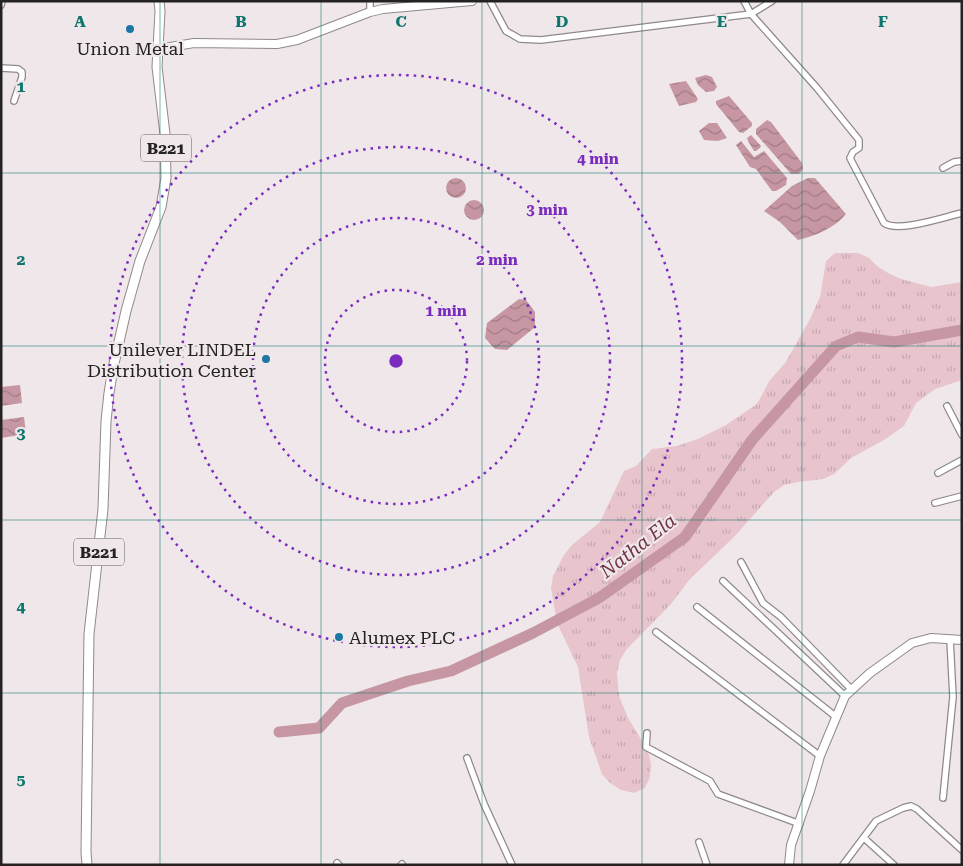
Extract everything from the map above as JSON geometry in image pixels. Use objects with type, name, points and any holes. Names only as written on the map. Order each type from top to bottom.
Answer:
[{"type":"main road","points":[[158,50],[159,1]]},
{"type":"main road","name":"B221","points":[[87,865],[89,634],[104,501],[106,421],[109,393],[126,311],[140,261],[161,208],[166,178],[165,134],[158,76],[158,50]]},
{"type":"street","points":[[1,5],[2,1]]},
{"type":"street","points":[[370,1],[370,12]]},
{"type":"street","points":[[158,50],[194,43],[277,44],[298,40],[370,12],[383,9],[472,1]]},
{"type":"street","points":[[490,1],[506,31],[520,39],[541,40],[751,14],[772,1]]},
{"type":"street","points":[[744,1],[751,14],[817,88],[859,140],[859,148],[853,152],[850,158],[884,223],[894,226],[908,225],[962,213]]},
{"type":"street","points":[[1,68],[18,69],[22,72],[14,101]]},
{"type":"street","points":[[943,168],[954,162],[962,161]]},
{"type":"street","points":[[947,406],[962,435]]},
{"type":"street","points":[[938,473],[962,460]]},
{"type":"street","points":[[935,503],[962,496]]},
{"type":"street","points":[[741,562],[763,603],[781,617],[851,689]]},
{"type":"street","points":[[723,581],[845,696]]},
{"type":"street","points":[[697,608],[835,716]]},
{"type":"street","points":[[656,632],[820,756]]},
{"type":"street","points":[[789,865],[791,846],[800,824],[820,756],[835,716],[845,696],[893,655],[912,643],[931,638],[962,640]]},
{"type":"street","points":[[943,798],[953,697],[950,639]]},
{"type":"street","points":[[647,733],[646,747],[710,781],[718,794],[800,824]]},
{"type":"street","points":[[467,758],[484,804],[512,865]]},
{"type":"street","points":[[843,865],[876,821],[911,806],[917,809],[962,850]]},
{"type":"street","points":[[864,838],[894,865]]},
{"type":"street","points":[[699,842],[707,865]]},
{"type":"green space","points":[[835,253],[858,253],[869,258],[888,273],[901,279],[931,287],[962,282],[962,380],[935,389],[916,403],[904,426],[884,440],[851,458],[834,474],[823,479],[784,485],[774,492],[734,537],[689,580],[671,604],[626,650],[620,660],[617,673],[619,696],[628,718],[648,751],[651,764],[650,777],[645,788],[634,793],[621,790],[610,783],[602,774],[589,737],[578,667],[557,623],[551,588],[553,576],[564,555],[572,545],[600,522],[624,471],[636,466],[652,449],[677,446],[698,439],[726,425],[757,404],[770,380],[786,362],[810,319],[820,297],[826,261]]},
{"type":"water","points":[[706,75],[712,77],[717,87],[714,91],[706,92],[698,85],[695,78]]},
{"type":"water","points":[[686,81],[698,99],[696,102],[679,106],[669,84]]},
{"type":"water","points":[[729,96],[752,123],[752,126],[743,133],[739,132],[716,104],[716,101]]},
{"type":"water","points":[[767,120],[771,122],[802,163],[803,169],[799,174],[791,174],[756,134],[756,129]]},
{"type":"water","points":[[709,123],[717,123],[727,138],[718,141],[704,140],[699,131]]},
{"type":"water","points":[[751,135],[761,146],[756,151],[754,151],[747,138]]},
{"type":"water","points":[[741,141],[754,157],[764,151],[787,178],[786,185],[776,191],[772,191],[756,169],[750,167],[736,145]]},
{"type":"water","points":[[452,178],[460,178],[466,184],[466,192],[460,198],[452,198],[446,192],[446,184]]},
{"type":"water","points":[[808,178],[815,178],[846,214],[824,231],[798,240],[780,222],[764,211],[792,186]]},
{"type":"water","points":[[470,200],[478,200],[484,206],[484,214],[478,220],[470,220],[464,214],[464,206]]},
{"type":"water","points":[[519,299],[526,300],[535,312],[535,327],[507,350],[495,349],[485,338],[487,323]]},
{"type":"water","points":[[20,385],[22,403],[1,406],[1,387]]},
{"type":"water","points":[[24,417],[26,434],[1,438],[1,420]]},
{"type":"waterway","name":"Natha Ela","points":[[279,732],[319,728],[342,703],[408,681],[451,671],[533,633],[599,598],[685,537],[752,440],[836,346],[858,337],[894,342],[962,330]]},
{"type":"place","name":"Union Metal","points":[[130,29]]},
{"type":"place","name":"Unilever LINDEL Distribution Center","points":[[266,359]]},
{"type":"place","name":"Alumex PLC","points":[[339,637]]}]
